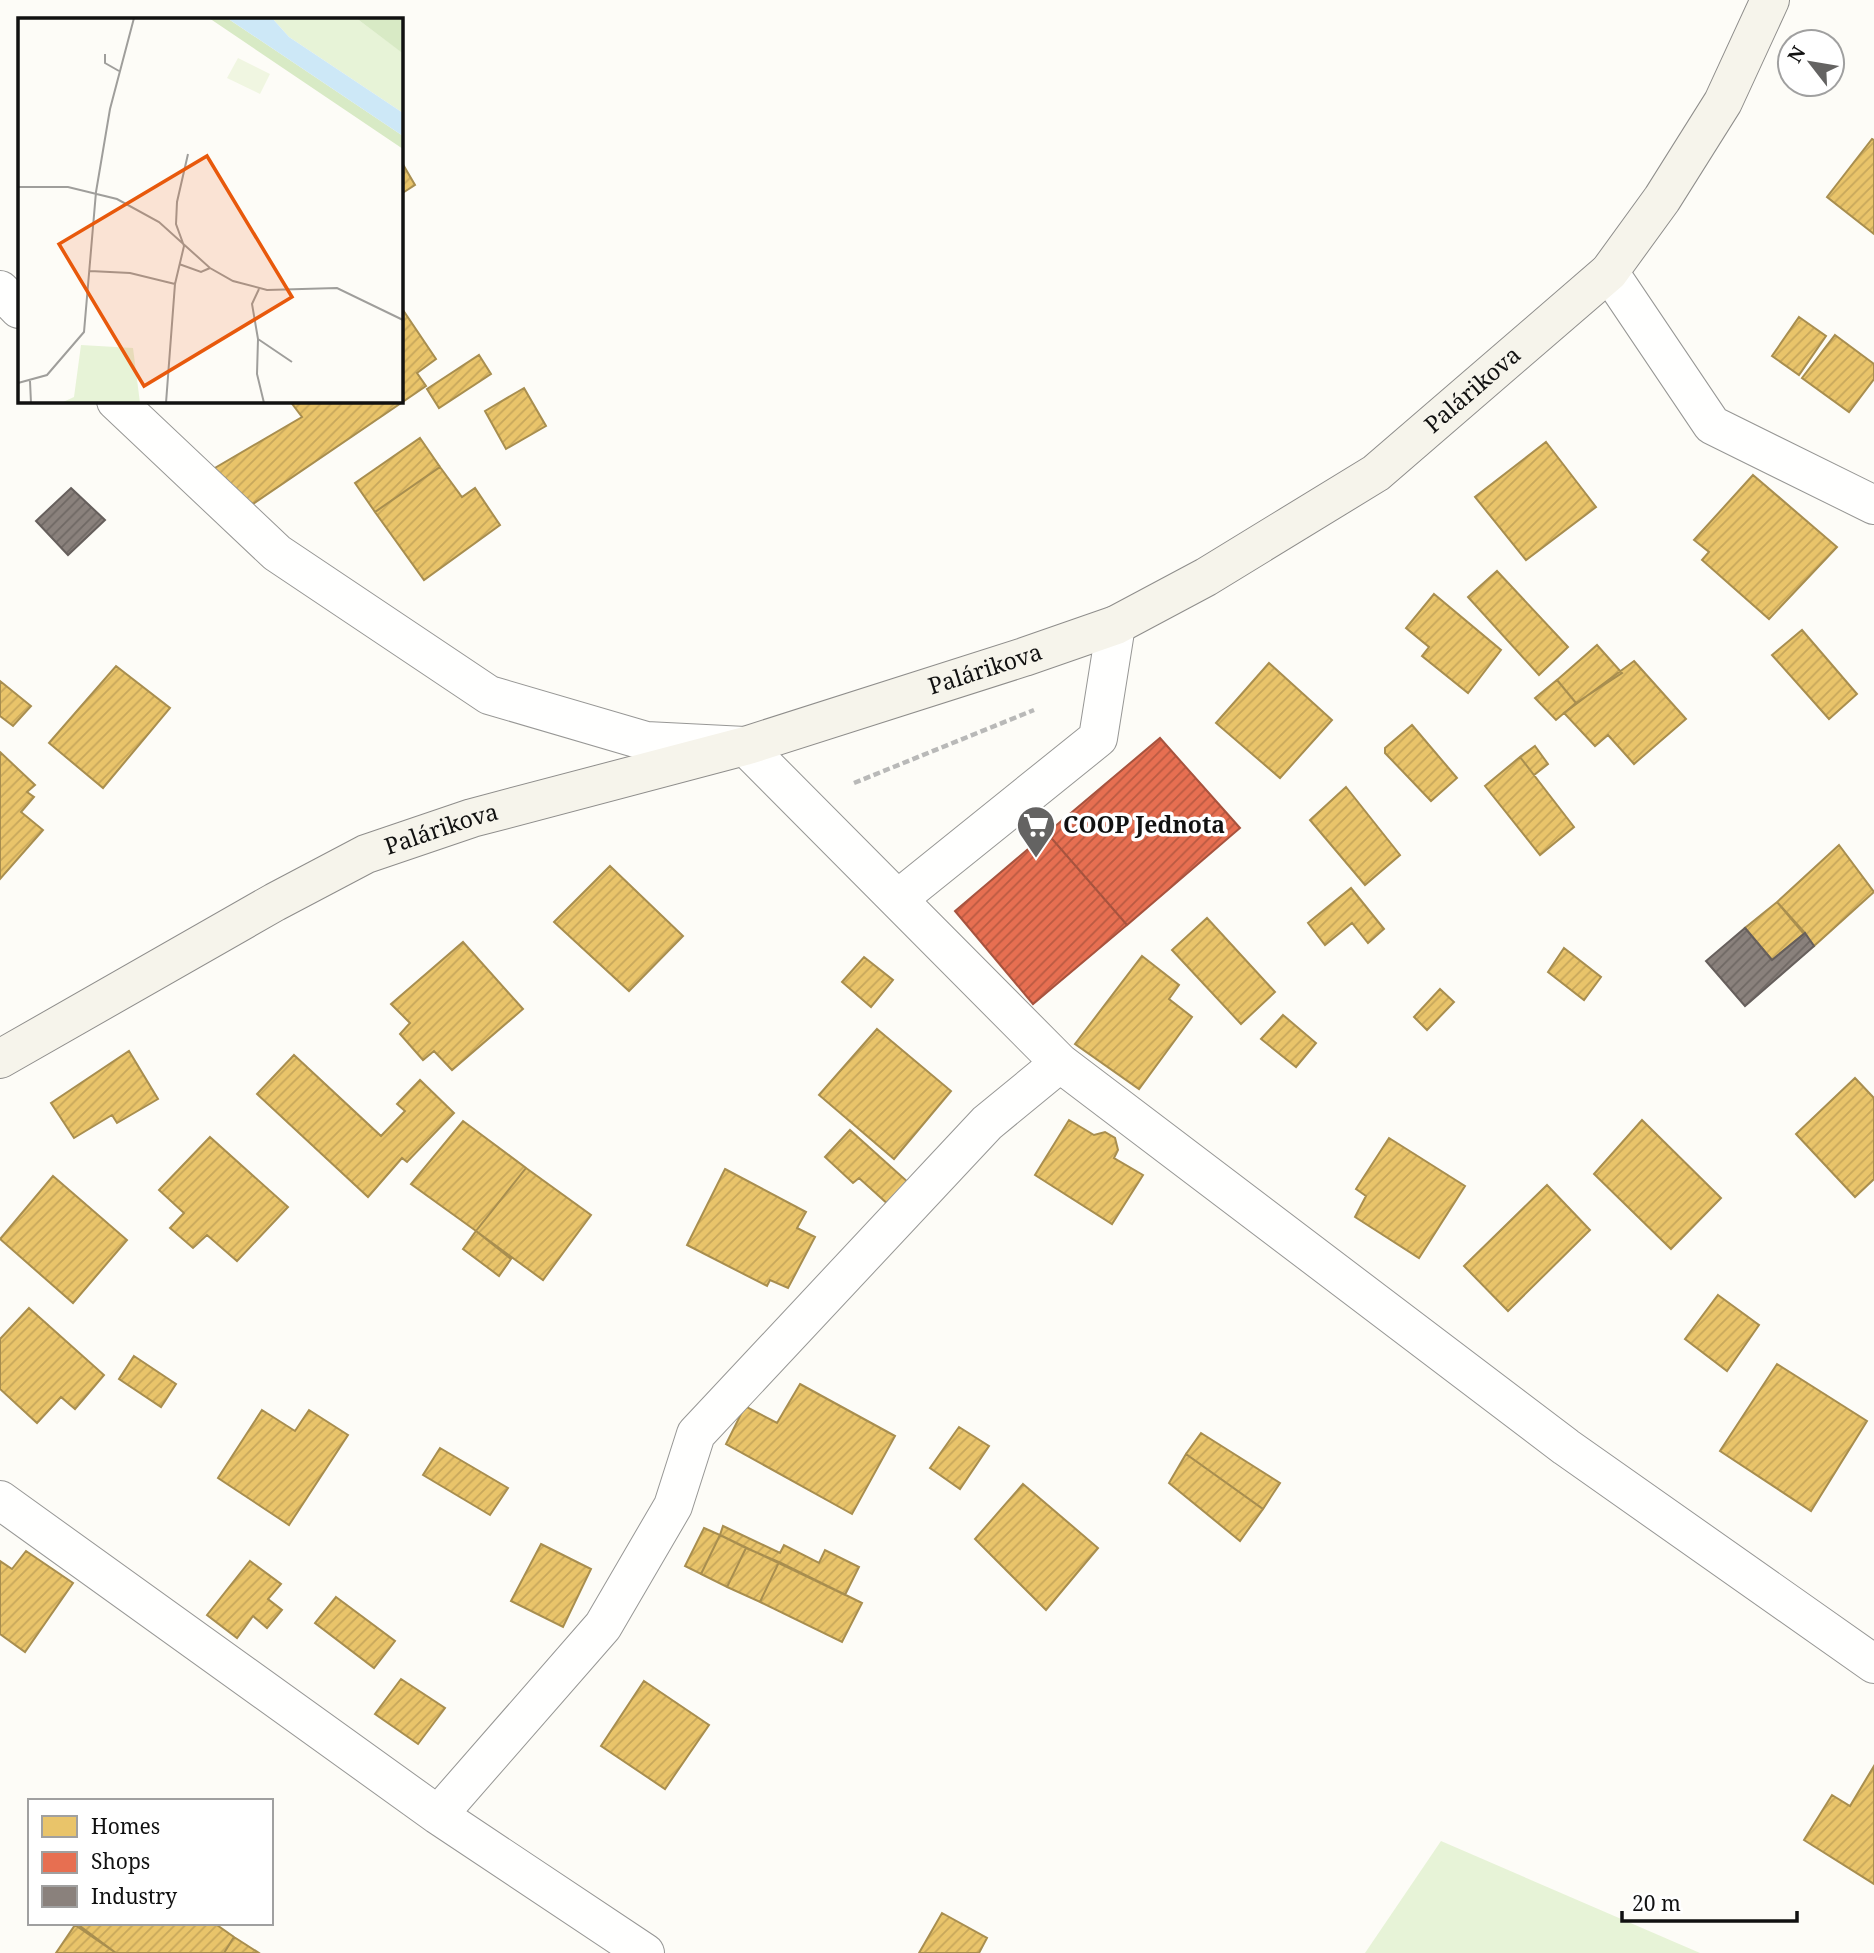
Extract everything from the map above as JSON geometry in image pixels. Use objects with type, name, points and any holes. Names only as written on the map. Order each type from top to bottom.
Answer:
[{"type":"main road","name":"Palárikova","points":[[0,1059],[275,902],[366,854],[472,818],[745,746],[1116,625],[1206,577],[1376,473],[1609,272],[1662,199],[1723,102],[1770,0]]},
{"type":"street","points":[[1609,272],[1712,425],[1874,505]]},
{"type":"street","points":[[0,290],[18,308]]},
{"type":"street","points":[[117,402],[277,553],[489,695],[646,741],[745,746],[1060,1063],[1566,1447],[1874,1664]]},
{"type":"street","points":[[898,899],[1098,738],[1116,625]]},
{"type":"street","points":[[438,1815],[603,1626],[673,1506],[696,1434],[987,1123],[1060,1063]]},
{"type":"street","points":[[0,1500],[438,1815],[645,1953]]},
{"type":"green space","points":[[1441,1841],[1700,1953],[1365,1953]]},
{"type":"building: Homes","points":[[1872,139],[1874,140],[1874,234],[1827,197]]},
{"type":"building: Homes","points":[[402,163],[415,185],[402,193]]},
{"type":"building: Homes","points":[[402,308],[436,359],[417,373],[426,386],[253,504],[208,472],[302,417],[291,402],[402,402]]},
{"type":"building: Homes","points":[[1799,317],[1826,336],[1799,375],[1772,356]]},
{"type":"building: Homes","points":[[1835,335],[1874,364],[1874,379],[1849,412],[1802,378]]},
{"type":"building: Homes","points":[[479,355],[491,374],[439,408],[427,389]]},
{"type":"building: Homes","points":[[524,388],[546,426],[506,449],[485,411]]},
{"type":"building: Homes","points":[[420,438],[440,467],[375,512],[355,483]]},
{"type":"building: Homes","points":[[1546,442],[1596,507],[1526,560],[1475,497]]},
{"type":"building: Homes","points":[[440,467],[462,497],[475,488],[500,525],[424,580],[375,512]]},
{"type":"building: Homes","points":[[1753,475],[1837,547],[1769,619],[1702,560],[1709,552],[1694,540]]},
{"type":"building: Homes","points":[[1497,571],[1568,647],[1539,675],[1468,597]]},
{"type":"building: Homes","points":[[1434,594],[1501,650],[1468,693],[1422,656],[1429,647],[1406,628]]},
{"type":"building: Homes","points":[[1802,630],[1857,694],[1829,719],[1772,655]]},
{"type":"building: Homes","points":[[1597,645],[1622,673],[1576,703],[1557,680]]},
{"type":"building: Homes","points":[[1634,661],[1686,719],[1634,764],[1608,735],[1595,746],[1564,713]]},
{"type":"building: Homes","points":[[1269,663],[1332,720],[1280,778],[1216,723]]},
{"type":"building: Homes","points":[[116,666],[170,708],[103,788],[49,743]]},
{"type":"building: Homes","points":[[1557,680],[1576,703],[1556,720],[1535,698]]},
{"type":"building: Homes","points":[[0,681],[31,706],[13,726],[0,716]]},
{"type":"building: Homes","points":[[1412,725],[1457,778],[1431,801],[1385,753],[1385,748]]},
{"type":"building: Homes","points":[[1535,746],[1548,764],[1534,775],[1520,757]]},
{"type":"building: Homes","points":[[0,752],[35,785],[27,792],[34,797],[21,812],[43,830],[0,879]]},
{"type":"building: Homes","points":[[1520,757],[1574,827],[1540,855],[1485,786]]},
{"type":"building: Homes","points":[[1346,787],[1400,855],[1365,885],[1310,820]]},
{"type":"building: Homes","points":[[1839,845],[1874,892],[1814,946],[1777,902]]},
{"type":"building: Homes","points":[[610,866],[683,936],[629,991],[554,922]]},
{"type":"building: Homes","points":[[1351,888],[1384,929],[1368,943],[1352,923],[1325,945],[1308,923]]},
{"type":"building: Homes","points":[[1777,902],[1805,933],[1772,960],[1745,928]]},
{"type":"building: Homes","points":[[1207,918],[1275,992],[1241,1024],[1172,950]]},
{"type":"building: Homes","points":[[463,942],[523,1009],[452,1070],[434,1051],[423,1060],[400,1034],[410,1023],[391,1004]]},
{"type":"building: Homes","points":[[1564,948],[1601,977],[1584,1000],[1548,972]]},
{"type":"building: Homes","points":[[1142,956],[1179,985],[1169,999],[1192,1017],[1139,1089],[1075,1044]]},
{"type":"building: Homes","points":[[864,957],[893,980],[871,1007],[842,982]]},
{"type":"building: Homes","points":[[1440,989],[1454,1002],[1427,1030],[1414,1017]]},
{"type":"building: Homes","points":[[1283,1015],[1316,1043],[1296,1067],[1261,1039]]},
{"type":"building: Homes","points":[[877,1029],[951,1091],[894,1159],[819,1095]]},
{"type":"building: Homes","points":[[129,1051],[158,1099],[117,1123],[112,1115],[74,1138],[51,1103]]},
{"type":"building: Homes","points":[[294,1055],[381,1136],[405,1111],[397,1104],[420,1080],[454,1113],[407,1162],[402,1158],[368,1197],[257,1094]]},
{"type":"building: Homes","points":[[1855,1078],[1874,1098],[1874,1179],[1855,1197],[1796,1134]]},
{"type":"building: Homes","points":[[1069,1120],[1094,1135],[1105,1132],[1115,1138],[1118,1150],[1114,1158],[1143,1175],[1112,1224],[1035,1175]]},
{"type":"building: Homes","points":[[1642,1120],[1721,1198],[1671,1249],[1594,1174]]},
{"type":"building: Homes","points":[[463,1121],[526,1168],[476,1231],[411,1184]]},
{"type":"building: Homes","points":[[850,1130],[910,1184],[890,1206],[859,1178],[853,1183],[825,1157]]},
{"type":"building: Homes","points":[[210,1137],[288,1207],[237,1261],[207,1235],[193,1248],[170,1228],[184,1213],[159,1190]]},
{"type":"building: Homes","points":[[1389,1138],[1465,1186],[1419,1258],[1355,1217],[1366,1196],[1356,1189]]},
{"type":"building: Homes","points":[[526,1168],[591,1215],[543,1280],[476,1231]]},
{"type":"building: Homes","points":[[725,1169],[806,1212],[797,1228],[815,1237],[788,1288],[770,1280],[767,1286],[687,1245]]},
{"type":"building: Homes","points":[[53,1176],[127,1240],[73,1303],[0,1239]]},
{"type":"building: Homes","points":[[1547,1185],[1590,1230],[1508,1311],[1464,1266]]},
{"type":"building: Homes","points":[[476,1231],[511,1259],[499,1276],[463,1249]]},
{"type":"building: Homes","points":[[1718,1295],[1759,1325],[1727,1371],[1685,1339]]},
{"type":"building: Homes","points":[[29,1308],[104,1375],[75,1409],[61,1397],[37,1423],[0,1389],[0,1339]]},
{"type":"building: Homes","points":[[134,1356],[176,1384],[161,1407],[119,1379]]},
{"type":"building: Homes","points":[[1777,1364],[1867,1421],[1811,1511],[1720,1451]]},
{"type":"building: Homes","points":[[800,1384],[895,1436],[852,1514],[726,1444],[745,1406],[777,1423]]},
{"type":"building: Homes","points":[[262,1410],[295,1431],[309,1410],[348,1435],[289,1525],[218,1478]]},
{"type":"building: Homes","points":[[959,1427],[989,1446],[960,1489],[930,1468]]},
{"type":"building: Homes","points":[[1201,1433],[1280,1483],[1263,1509],[1186,1454]]},
{"type":"building: Homes","points":[[440,1448],[508,1488],[490,1515],[423,1475]]},
{"type":"building: Homes","points":[[1186,1454],[1263,1509],[1240,1541],[1169,1483]]},
{"type":"building: Homes","points":[[1023,1484],[1098,1548],[1046,1610],[975,1539]]},
{"type":"building: Homes","points":[[723,1526],[780,1553],[784,1545],[819,1563],[825,1550],[859,1567],[845,1595],[720,1535]]},
{"type":"building: Homes","points":[[704,1528],[720,1535],[701,1574],[685,1566]]},
{"type":"building: Homes","points":[[720,1535],[746,1548],[727,1587],[701,1574]]},
{"type":"building: Homes","points":[[541,1544],[591,1569],[563,1627],[511,1601]]},
{"type":"building: Homes","points":[[746,1548],[779,1562],[760,1602],[727,1587]]},
{"type":"building: Homes","points":[[26,1551],[73,1583],[25,1652],[0,1634],[0,1561],[12,1569]]},
{"type":"building: Homes","points":[[250,1561],[281,1584],[268,1599],[282,1610],[267,1628],[253,1616],[237,1638],[207,1615]]},
{"type":"building: Homes","points":[[779,1562],[862,1603],[842,1642],[760,1602]]},
{"type":"building: Homes","points":[[336,1597],[395,1641],[374,1668],[315,1623]]},
{"type":"building: Homes","points":[[401,1679],[445,1708],[418,1744],[375,1714]]},
{"type":"building: Homes","points":[[644,1681],[709,1725],[665,1789],[601,1746]]},
{"type":"building: Homes","points":[[1874,1766],[1874,1884],[1804,1840],[1832,1795],[1850,1806]]},
{"type":"building: Homes","points":[[942,1913],[987,1938],[979,1953],[919,1953]]},
{"type":"building: Homes","points":[[75,1925],[116,1953],[56,1953]]},
{"type":"building: Homes","points":[[79,1925],[217,1925],[234,1937],[224,1953],[116,1953]]},
{"type":"building: Homes","points":[[234,1937],[259,1953],[224,1953]]},
{"type":"building: Shops","points":[[1160,738],[1240,828],[1127,925],[1047,833]]},
{"type":"building: Shops","points":[[1047,833],[1127,925],[1033,1004],[955,911]]},
{"type":"building: Industry","points":[[71,488],[105,520],[68,555],[36,521]]},
{"type":"building: Industry","points":[[1745,928],[1772,960],[1805,933],[1814,946],[1745,1006],[1706,961]]},
{"type":"place","name":"COOP Jednota","points":[[1036,859]]}]
